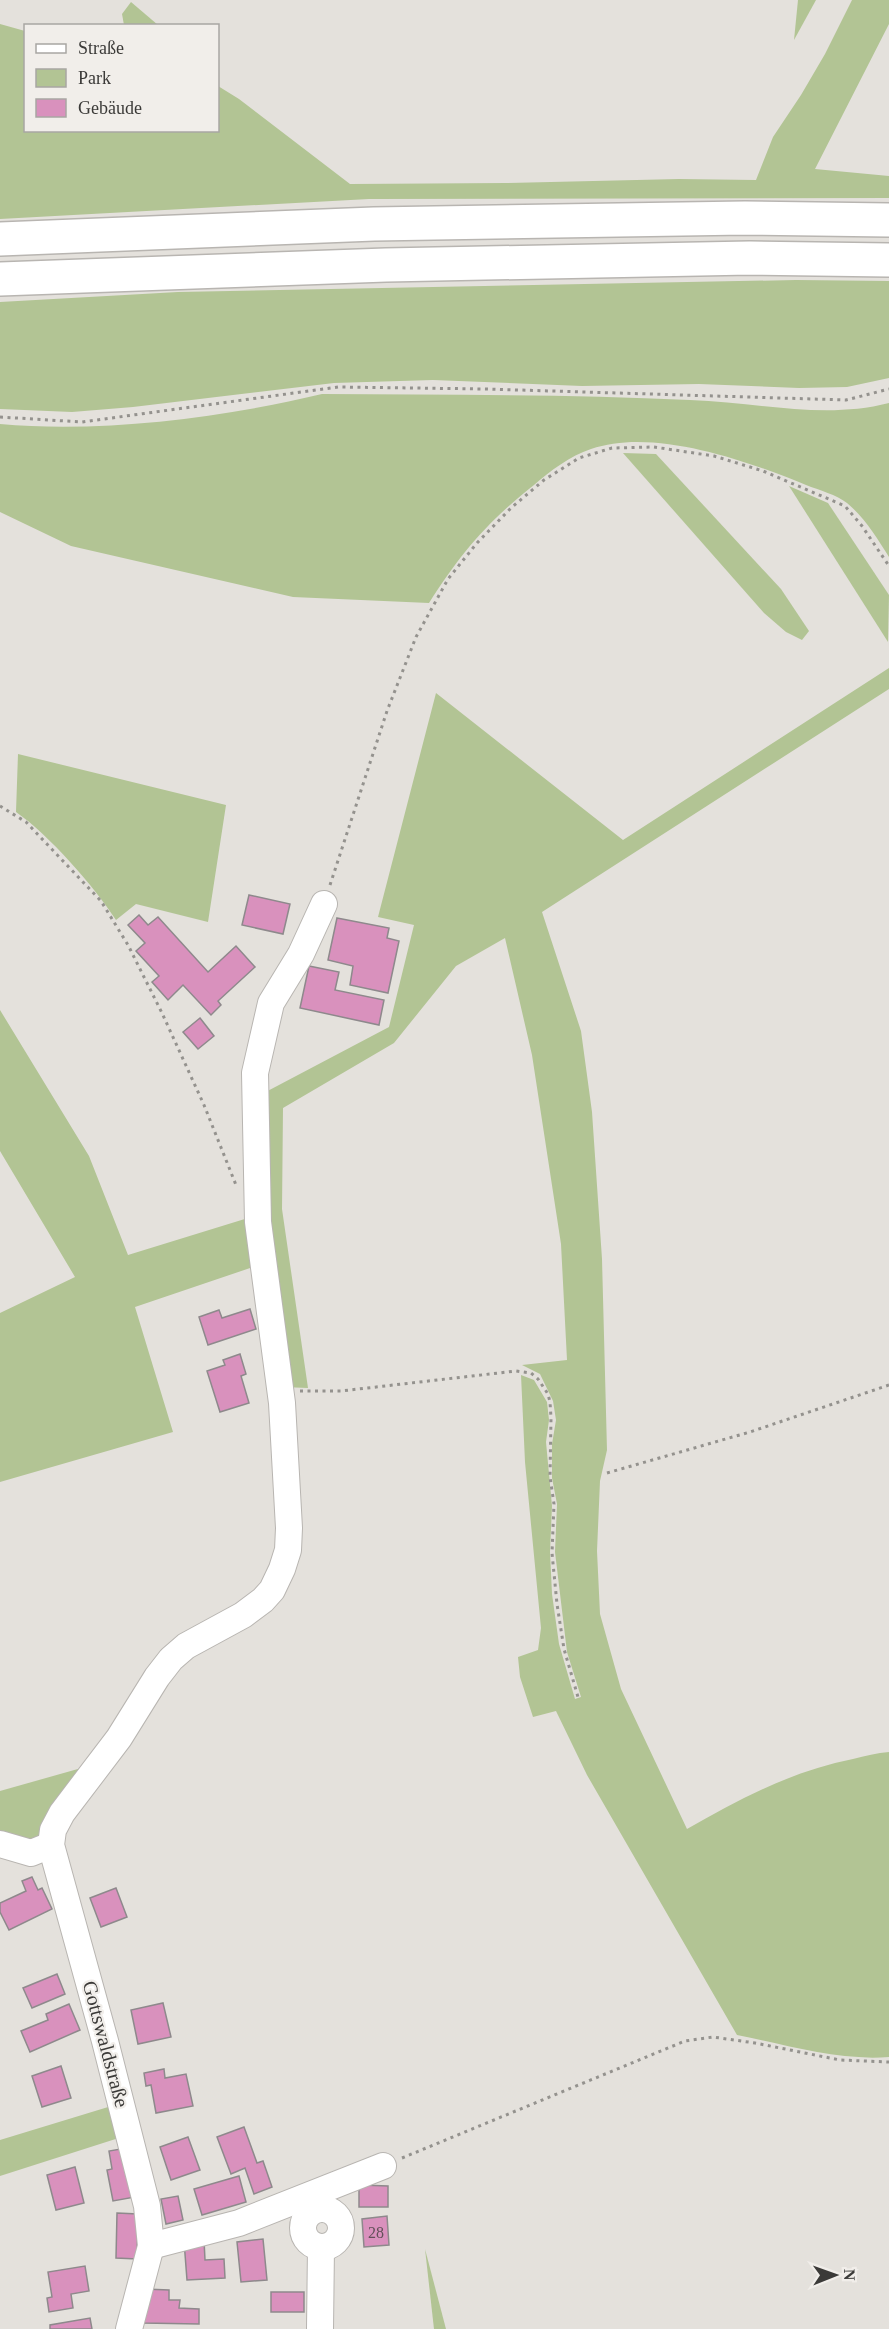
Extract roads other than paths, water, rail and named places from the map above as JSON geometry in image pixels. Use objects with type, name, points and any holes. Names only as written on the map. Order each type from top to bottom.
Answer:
[{"type":"highway","points":[[0,238],[386,224],[745,218],[889,220]]},
{"type":"highway","points":[[0,279],[200,274],[386,265],[750,258],[889,260]]},
{"type":"street","points":[[0,1844],[31,1853],[51,1845],[53,1830],[62,1813],[119,1738],[171,1659],[186,1646],[243,1615],[263,1600],[272,1590],[282,1569],[288,1550],[289,1527],[280,1390],[258,1222],[255,1073],[271,1003],[301,954],[324,904]]},
{"type":"street","name":"Gottswaldstraße","points":[[51,1845],[141,2176],[147,2206],[151,2246],[129,2329]]},
{"type":"street","points":[[151,2246],[239,2223],[383,2166]]},
{"type":"street","points":[[320,2329],[321,2247]]}]
